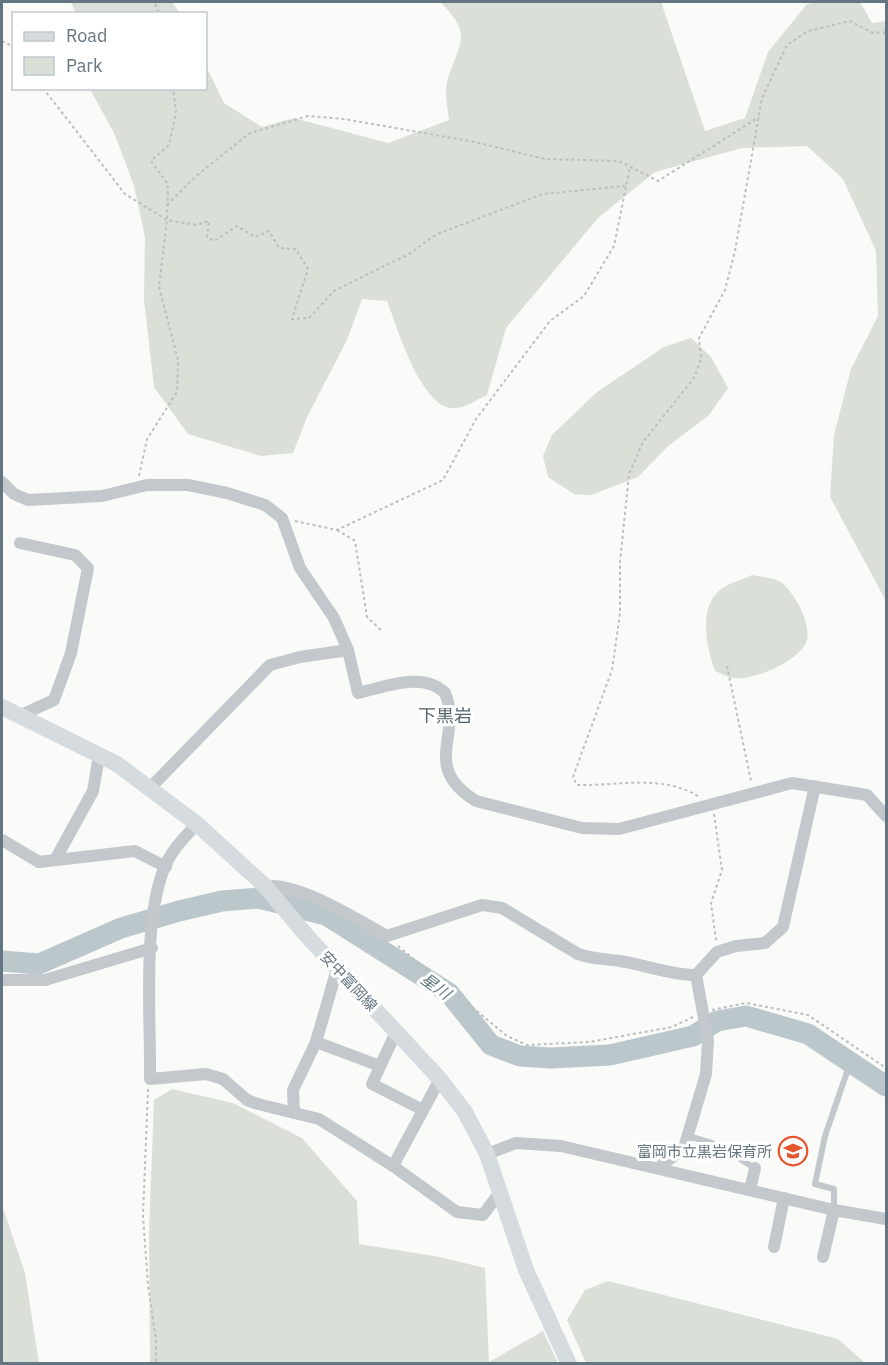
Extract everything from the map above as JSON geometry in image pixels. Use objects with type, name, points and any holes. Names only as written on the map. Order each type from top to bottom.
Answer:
[{"type":"main road","name":"安中富岡線","points":[[2,707],[117,764],[197,824],[267,888],[306,935],[440,1079],[465,1112],[487,1155],[526,1270],[569,1364]]},
{"type":"street","points":[[2,482],[14,494],[28,500],[102,496],[147,485],[188,485],[227,493],[265,505],[282,518],[300,568],[334,618],[348,650],[358,693],[418,682],[433,685],[445,693],[449,712],[444,761],[462,792],[476,801],[598,830],[619,828],[751,796],[792,783],[867,795],[886,816]]},
{"type":"street","points":[[19,716],[54,700],[71,652],[88,568],[75,555],[20,543]]},
{"type":"street","points":[[150,788],[270,665],[300,657],[348,650]]},
{"type":"street","points":[[55,860],[93,791],[99,756]]},
{"type":"street","points":[[267,888],[275,885],[327,904],[387,936],[482,905],[502,908],[578,954],[589,958],[621,962],[677,975],[696,975],[717,952],[736,945],[765,943],[783,927],[815,786]]},
{"type":"street","points":[[197,824],[169,859],[156,902],[152,943],[150,1079],[206,1074],[223,1079],[247,1100],[319,1119],[393,1166],[457,1212],[483,1215],[500,1192]]},
{"type":"street","points":[[2,840],[39,862],[135,851],[166,867]]},
{"type":"street","points":[[2,980],[45,980],[152,943]]},
{"type":"street","points":[[294,1113],[293,1090],[316,1041],[337,969]]},
{"type":"street","points":[[658,1168],[684,1148],[706,1074],[708,1040],[696,975]]},
{"type":"street","points":[[396,1032],[372,1084],[423,1110]]},
{"type":"street","points":[[316,1041],[380,1066]]},
{"type":"street","points":[[393,1166],[440,1079]]},
{"type":"street","points":[[487,1155],[516,1143],[545,1144],[834,1210],[886,1219]]},
{"type":"street","points":[[750,1190],[755,1168]]},
{"type":"street","points":[[774,1247],[784,1198]]},
{"type":"street","points":[[823,1257],[834,1210]]},
{"type":"lane","points":[[834,1210],[834,1189],[815,1184],[825,1136],[847,1072]]},
{"type":"lane","points":[[688,1136],[712,1143],[755,1168]]},
{"type":"path","points":[[155,4],[158,12]]},
{"type":"path","points":[[717,952],[711,903],[722,870],[713,805],[690,792],[664,784],[624,782],[577,785],[573,777],[612,670],[616,652],[620,613],[620,562],[629,474],[643,442],[694,378],[701,359],[699,338],[728,280],[762,98],[787,45],[808,31],[850,21],[873,33],[883,32],[886,35]]},
{"type":"path","points":[[45,90],[125,194],[167,220],[196,225],[209,221],[207,237],[214,241],[237,226],[255,237],[269,231],[279,248],[296,249],[308,269],[292,320],[309,318],[334,291],[409,254],[436,234],[543,194],[626,186]]},
{"type":"path","points":[[137,488],[147,439],[177,392],[178,360],[159,287],[167,220],[168,184],[151,161],[169,145],[176,112],[173,90]]},
{"type":"path","points":[[167,205],[196,176],[250,133],[308,116],[344,118],[474,142],[545,159],[619,161],[658,181],[759,117]]},
{"type":"path","points":[[337,530],[443,480],[476,419],[549,321],[584,297],[614,246],[630,166]]},
{"type":"path","points":[[282,518],[337,530],[355,541],[360,585],[367,617],[382,631]]},
{"type":"path","points":[[728,666],[752,774],[751,796]]},
{"type":"path","points":[[387,936],[507,1036],[527,1045],[589,1042],[672,1027],[702,1015],[746,1004],[808,1015],[886,1068]]},
{"type":"path","points":[[150,1079],[146,1096],[143,1216],[148,1285],[156,1340],[156,1364]]},
{"type":"green space","points":[[71,2],[172,2],[179,12],[76,12]]},
{"type":"green space","points":[[440,2],[661,2],[705,131],[745,118],[768,52],[807,4],[860,2],[872,23],[886,21],[886,601],[830,497],[834,435],[851,369],[878,316],[876,251],[843,179],[807,146],[742,148],[655,172],[599,217],[506,328],[487,395],[469,405],[457,408],[444,406],[433,397],[413,366],[387,301],[362,299],[347,340],[307,417],[293,453],[261,456],[188,434],[154,387],[144,300],[145,237],[134,186],[115,135],[91,90],[207,90],[207,68],[224,103],[262,127],[294,118],[388,143],[449,120],[446,86],[461,40],[457,23]]},
{"type":"green space","points":[[691,338],[711,357],[728,388],[709,415],[667,447],[638,477],[591,495],[574,494],[548,477],[543,456],[552,435],[597,392],[664,347]]},
{"type":"green space","points":[[752,575],[776,580],[785,585],[796,600],[805,619],[807,638],[800,652],[783,664],[751,677],[732,678],[715,671],[707,640],[706,617],[709,606],[721,589]]},
{"type":"green space","points":[[172,1089],[233,1103],[302,1138],[357,1201],[359,1244],[440,1257],[485,1268],[489,1362],[543,1331],[558,1363],[150,1363],[149,1232],[154,1100]]},
{"type":"green space","points":[[2,1205],[25,1273],[39,1363],[2,1363]]},
{"type":"green space","points":[[608,1281],[838,1339],[865,1363],[586,1363],[567,1320],[585,1290]]},
{"type":"waterway","name":"星川","points":[[2,961],[39,964],[121,928],[222,901],[259,898],[326,915],[449,993],[491,1045],[520,1056],[551,1058],[610,1055],[693,1036],[717,1021],[746,1016],[808,1034],[886,1086]]},
{"type":"place","name":"富岡市立黒岩保育所","points":[[793,1151]]},
{"type":"district","name":"下黒岩","points":[[445,715]]}]
